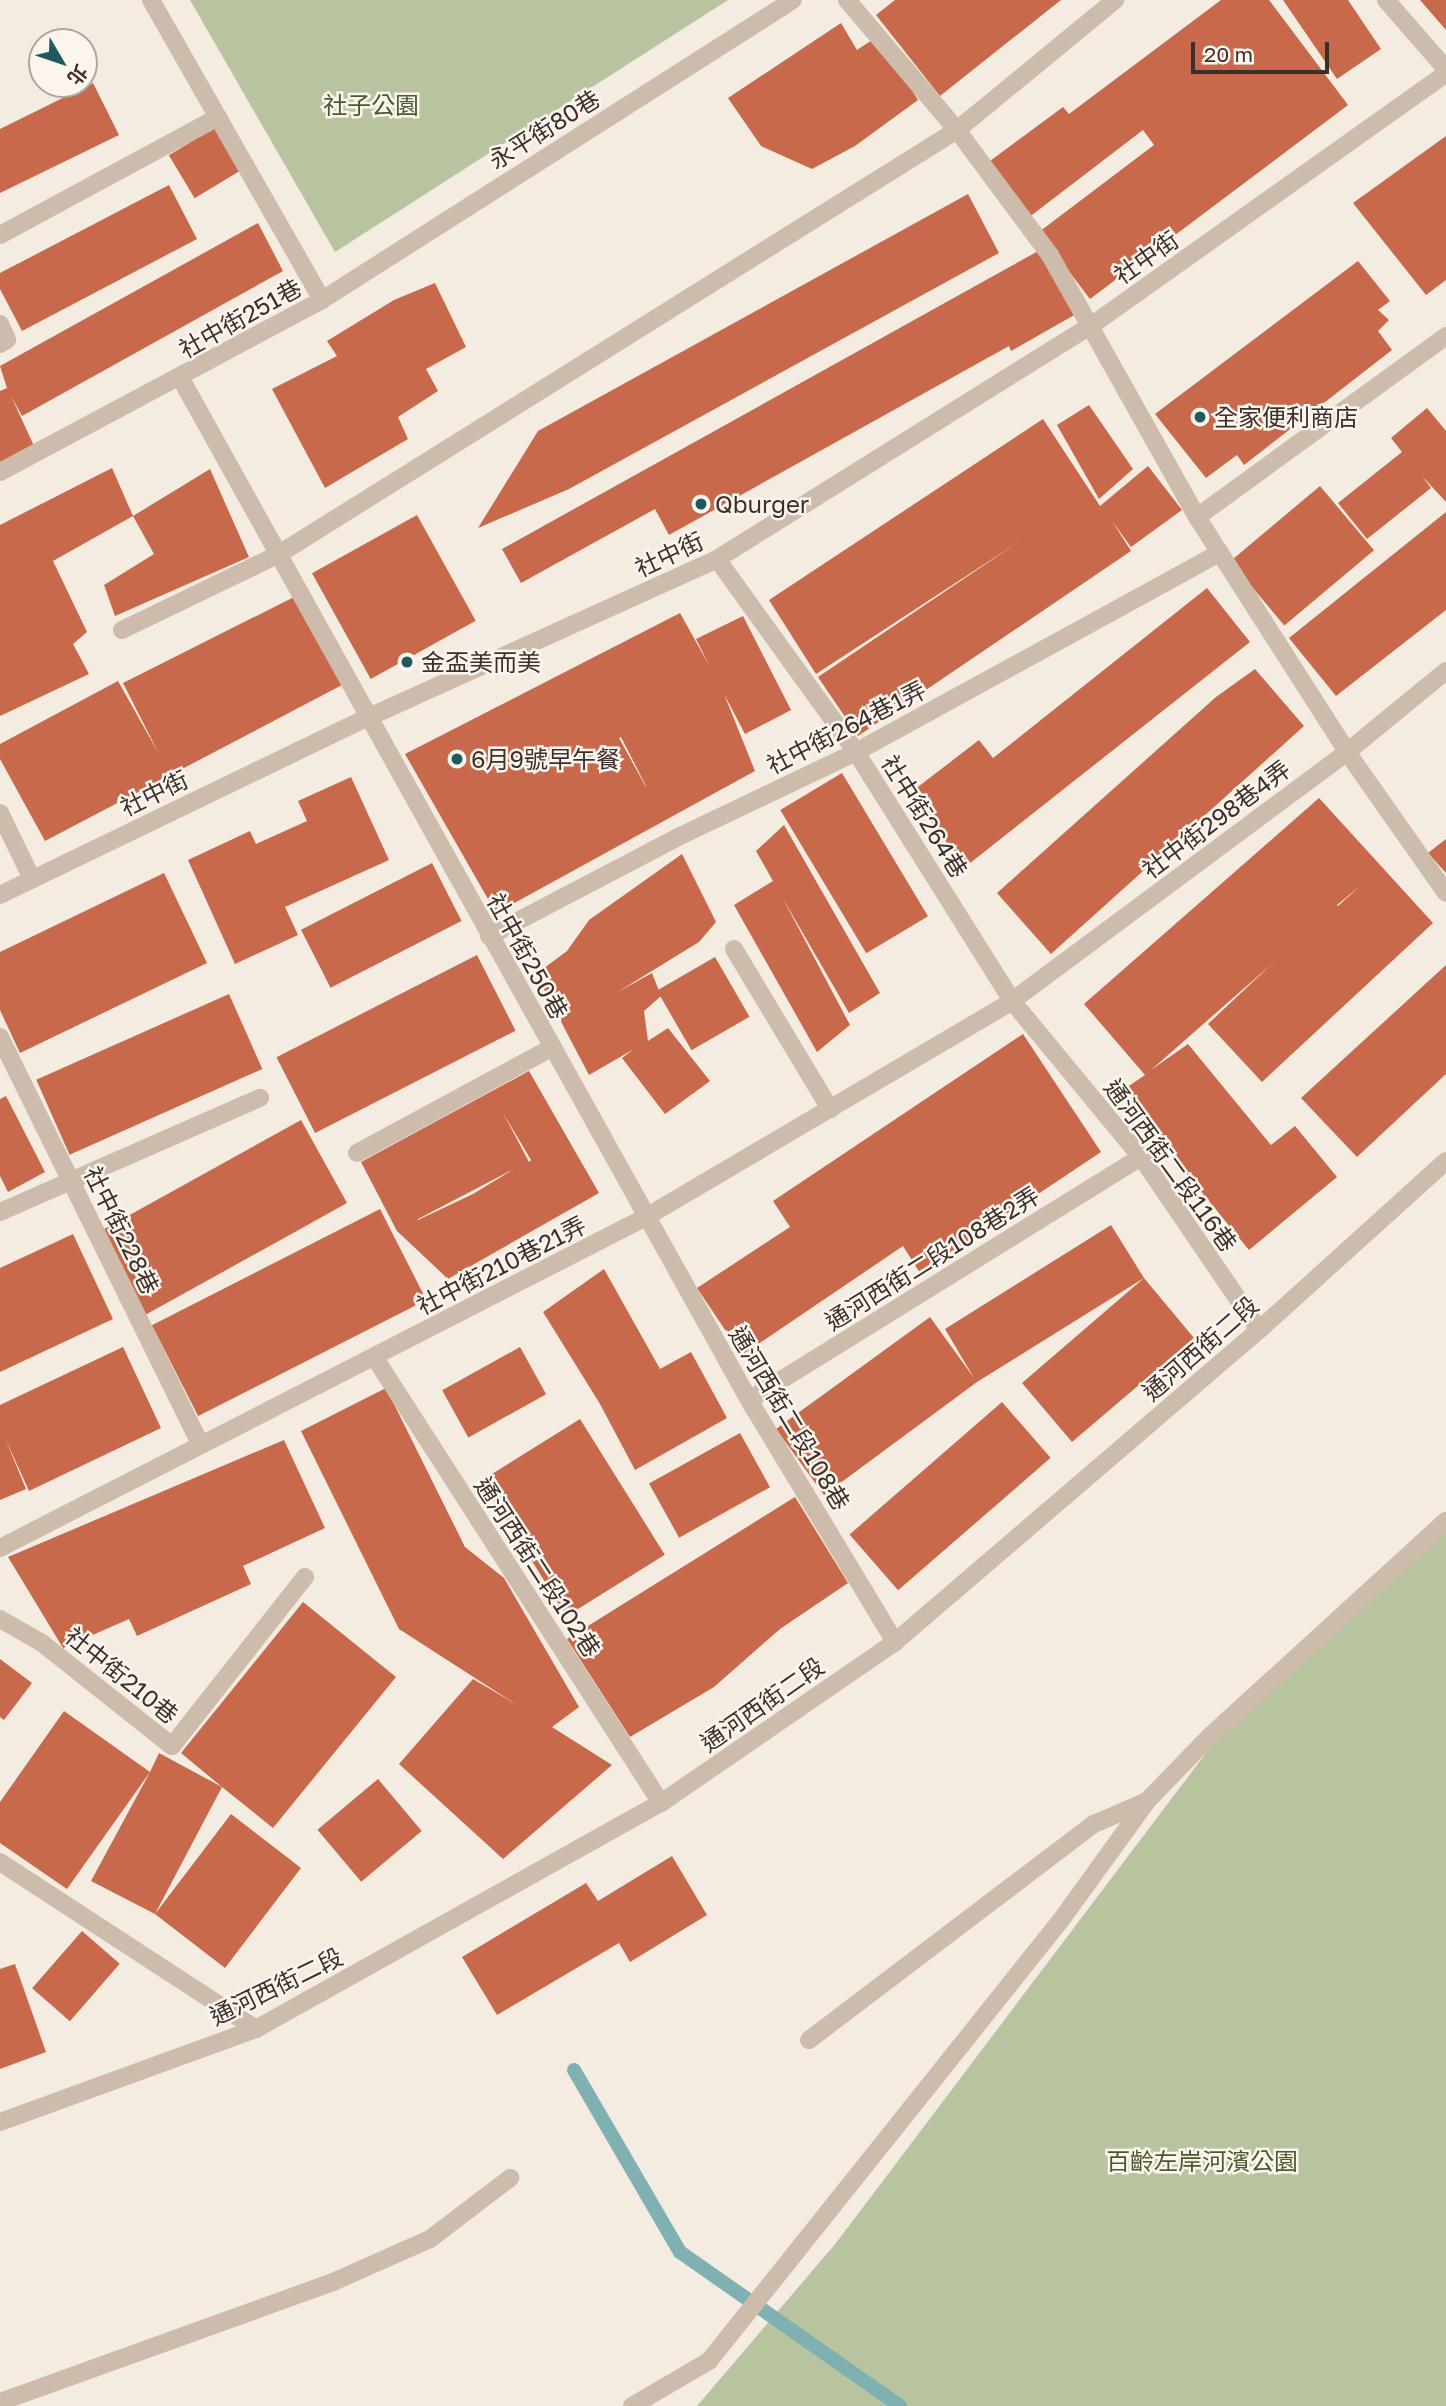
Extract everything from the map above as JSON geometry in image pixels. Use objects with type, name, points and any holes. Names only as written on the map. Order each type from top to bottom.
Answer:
[{"type":"street","name":"社中街251巷","points":[[151,0],[322,300],[181,379],[369,717]]},
{"type":"street","name":"永平街80巷","points":[[322,300],[793,0]]},
{"type":"street","points":[[847,0],[957,130],[1049,255],[1091,325],[1196,517],[1347,752],[1446,893]]},
{"type":"street","points":[[122,630],[279,554],[957,130],[1115,0]]},
{"type":"street","points":[[1386,0],[1446,71]]},
{"type":"street","name":"社中街","points":[[0,895],[369,717],[718,559],[1091,325],[1446,71]]},
{"type":"street","points":[[0,235],[218,117]]},
{"type":"street","points":[[1196,517],[1446,336]]},
{"type":"street","points":[[0,472],[181,379]]},
{"type":"street","name":"社中街264巷1弄","points":[[489,936],[678,837],[856,752],[1220,553]]},
{"type":"street","name":"社中街264巷","points":[[718,559],[856,752],[1012,1001]]},
{"type":"street","name":"社中街298巷4弄","points":[[1012,1001],[1347,752],[1446,671]]},
{"type":"street","name":"社中街250巷","points":[[369,717],[646,1217]]},
{"type":"street","points":[[0,813],[32,879]]},
{"type":"street","points":[[734,949],[830,1109]]},
{"type":"street","name":"社中街210巷21弄","points":[[0,1548],[646,1217],[1012,1001]]},
{"type":"street","name":"通河西街二段116巷","points":[[1012,1001],[1141,1157],[1259,1330]]},
{"type":"street","name":"社中街228巷","points":[[0,1037],[200,1444]]},
{"type":"street","points":[[357,1153],[551,1048]]},
{"type":"street","points":[[0,1212],[260,1098]]},
{"type":"street","name":"通河西街二段108巷2弄","points":[[749,1400],[1141,1157]]},
{"type":"street","name":"通河西街二段","points":[[0,2122],[256,2029],[661,1803],[895,1642],[1259,1330],[1446,1161]]},
{"type":"street","name":"通河西街二段108巷","points":[[646,1217],[749,1400],[895,1642]]},
{"type":"street","name":"通河西街二段102巷","points":[[375,1358],[661,1803]]},
{"type":"street","points":[[632,2406],[709,2361],[1061,1920],[1147,1800],[1208,1738],[1446,1521]]},
{"type":"street","name":"社中街210巷","points":[[0,1619],[42,1643],[172,1746],[305,1577]]},
{"type":"street","points":[[809,2040],[1094,1824],[1147,1800]]},
{"type":"street","points":[[0,1862],[256,2029]]},
{"type":"street","points":[[0,2402],[333,2283],[430,2239],[510,2178]]},
{"type":"green space","name":"社子公園","points":[[190,0],[728,0],[335,252]]},
{"type":"green space","name":"百齡左岸河濱公園","points":[[1446,1521],[1446,2406],[697,2406],[836,2243],[1215,1741]]},
{"type":"building","points":[[895,0],[1061,0],[940,96],[876,15]]},
{"type":"building","points":[[1221,0],[1269,0],[1348,105],[1090,299],[1039,232],[1154,145],[1143,130],[1028,218],[986,164],[1063,107],[1069,114]]},
{"type":"building","points":[[1283,0],[1348,0],[1381,49],[1337,79]]},
{"type":"building","points":[[1420,0],[1446,0],[1446,30]]},
{"type":"building","points":[[841,23],[857,50],[878,36],[918,100],[855,146],[812,169],[761,146],[728,98]]},
{"type":"building","points":[[98,93],[119,135],[0,193],[0,129],[63,98],[98,98]]},
{"type":"building","points":[[216,127],[242,170],[195,198],[169,155]]},
{"type":"building","points":[[1446,136],[1446,280],[1426,295],[1353,203]]},
{"type":"building","points":[[169,185],[197,239],[22,331],[0,289],[0,273]]},
{"type":"building","points":[[968,194],[999,253],[569,489],[478,528],[538,431]]},
{"type":"building","points":[[258,223],[283,271],[22,416],[11,396],[35,448],[0,465],[0,391],[7,388],[0,366]]},
{"type":"building","points":[[1040,250],[1076,314],[1011,351],[1009,346],[669,535],[655,509],[521,583],[502,549]]},
{"type":"building","points":[[1358,261],[1390,301],[1378,310],[1389,320],[1378,331],[1392,350],[1244,465],[1237,455],[1206,478],[1155,414]]},
{"type":"building","points":[[435,283],[466,347],[426,369],[438,391],[398,417],[408,439],[325,488],[272,389],[337,356],[327,341],[394,300]]},
{"type":"building","points":[[1089,405],[1133,469],[1099,499],[1057,425]]},
{"type":"building","points":[[1427,408],[1446,431],[1446,502],[1422,476],[1431,488],[1367,539],[1338,503],[1402,452],[1391,438]]},
{"type":"building","points":[[1043,419],[1100,506],[1148,466],[1182,510],[1131,547],[1112,521],[1131,551],[858,736],[818,677],[1020,541],[816,674],[769,600]]},
{"type":"building","points":[[112,468],[133,516],[53,561],[87,632],[73,644],[89,674],[0,716],[0,525]]},
{"type":"building","points":[[210,469],[249,557],[115,616],[104,585],[154,554],[133,516]]},
{"type":"building","points":[[1320,486],[1374,550],[1284,626],[1230,561]]},
{"type":"building","points":[[1446,512],[1446,610],[1336,696],[1289,638]]},
{"type":"building","points":[[417,515],[476,621],[371,679],[312,573]]},
{"type":"building","points":[[1207,588],[1250,642],[965,867],[910,793],[979,740],[993,758]]},
{"type":"building","points":[[298,595],[342,685],[45,841],[0,759],[0,744],[118,681],[159,754],[123,683]]},
{"type":"building","points":[[680,613],[710,667],[696,639],[743,616],[791,710],[745,734],[724,694],[755,771],[496,913],[405,754]],"holes":[[[621,737],[646,787],[619,738]]]},
{"type":"building","points":[[1255,669],[1304,726],[1051,954],[997,893],[1216,697]]},
{"type":"building","points":[[842,773],[928,916],[866,953],[780,810]]},
{"type":"building","points":[[351,777],[389,860],[285,907],[298,935],[235,964],[188,860],[250,831],[256,844],[307,821],[298,801]]},
{"type":"building","points":[[1319,798],[1433,923],[1262,1082],[1208,1024],[1275,961],[1151,1070],[1188,1044],[1271,1145],[1295,1126],[1337,1177],[1249,1250],[1120,1092],[1145,1075],[1084,1004]]},
{"type":"building","points":[[784,825],[880,993],[849,1013],[782,897],[850,1025],[817,1052],[734,905],[773,881],[756,851]]},
{"type":"building","points":[[1446,839],[1446,873],[1428,853]]},
{"type":"building","points":[[682,854],[716,922],[699,942],[616,993],[652,973],[661,996],[644,1011],[648,1041],[668,1028],[710,1081],[665,1114],[622,1058],[634,1049],[589,1075],[536,974],[567,951],[589,920]]},
{"type":"building","points":[[432,863],[462,921],[331,988],[301,930]]},
{"type":"building","points":[[164,873],[207,963],[20,1053],[0,1010],[0,952]]},
{"type":"building","points":[[477,955],[516,1031],[315,1133],[277,1057]]},
{"type":"building","points":[[715,957],[750,1017],[691,1050],[657,990]]},
{"type":"building","points":[[1446,965],[1446,1074],[1357,1157],[1301,1098]]},
{"type":"building","points":[[229,994],[262,1069],[70,1155],[36,1080]]},
{"type":"building","points":[[1023,1034],[1101,1152],[920,1273],[903,1246],[742,1355],[697,1288],[790,1227],[773,1201]]},
{"type":"building","points":[[529,1071],[599,1193],[448,1279],[397,1231],[361,1162]],"holes":[[[502,1111],[531,1160],[529,1162]],[[514,1169],[473,1194],[418,1220],[418,1219]]]},
{"type":"building","points":[[6,1096],[45,1172],[8,1192],[0,1176],[0,1099]]},
{"type":"building","points":[[301,1120],[347,1203],[145,1315],[99,1232]]},
{"type":"building","points":[[380,1209],[426,1300],[198,1416],[152,1325]]},
{"type":"building","points":[[1111,1225],[1144,1278],[977,1382],[824,1495],[776,1429],[930,1317],[974,1378],[945,1329]]},
{"type":"building","points":[[73,1234],[113,1319],[0,1372],[0,1268]]},
{"type":"building","points":[[604,1269],[660,1369],[691,1352],[727,1418],[635,1470],[600,1404],[543,1312]]},
{"type":"building","points":[[1144,1278],[1194,1338],[1072,1442],[1022,1383]]},
{"type":"building","points":[[123,1347],[161,1428],[29,1491],[5,1438],[26,1489],[0,1500],[0,1405]]},
{"type":"building","points":[[520,1347],[546,1394],[468,1437],[442,1390]]},
{"type":"building","points":[[386,1388],[465,1547],[504,1578],[579,1707],[552,1727],[612,1765],[503,1859],[399,1764],[473,1679],[517,1705],[399,1629],[301,1431]]},
{"type":"building","points":[[1002,1402],[1051,1458],[898,1590],[850,1535]]},
{"type":"building","points":[[580,1419],[665,1555],[566,1616],[482,1480]]},
{"type":"building","points":[[740,1433],[770,1487],[679,1538],[649,1483]]},
{"type":"building","points":[[284,1440],[325,1528],[243,1566],[251,1584],[137,1636],[129,1619],[63,1648],[8,1557]]},
{"type":"building","points":[[795,1497],[848,1583],[780,1629],[714,1687],[630,1737],[567,1639]]},
{"type":"building","points":[[303,1602],[396,1677],[273,1828],[181,1753]]},
{"type":"building","points":[[0,1659],[32,1683],[4,1720],[0,1717]]},
{"type":"building","points":[[64,1711],[150,1772],[67,1889],[0,1843],[0,1802]]},
{"type":"building","points":[[159,1753],[222,1787],[155,1914],[91,1881]]},
{"type":"building","points":[[378,1779],[422,1831],[361,1882],[317,1830]]},
{"type":"building","points":[[231,1814],[301,1868],[225,1968],[155,1914]]},
{"type":"building","points":[[672,1856],[707,1915],[630,1962],[619,1943],[497,2015],[462,1957],[586,1883],[598,1901]]},
{"type":"building","points":[[82,1931],[120,1964],[70,2021],[32,1988]]},
{"type":"building","points":[[15,1964],[46,2052],[0,2069],[0,1969]]},
{"type":"waterway","points":[[574,2070],[680,2252],[900,2406]]},
{"type":"place","name":"全家便利商店","points":[[1200,417]]},
{"type":"place","name":"Qburger","points":[[701,504]]},
{"type":"place","name":"金盃美而美","points":[[407,662]]},
{"type":"place","name":"6月9號早午餐","points":[[457,759]]}]
